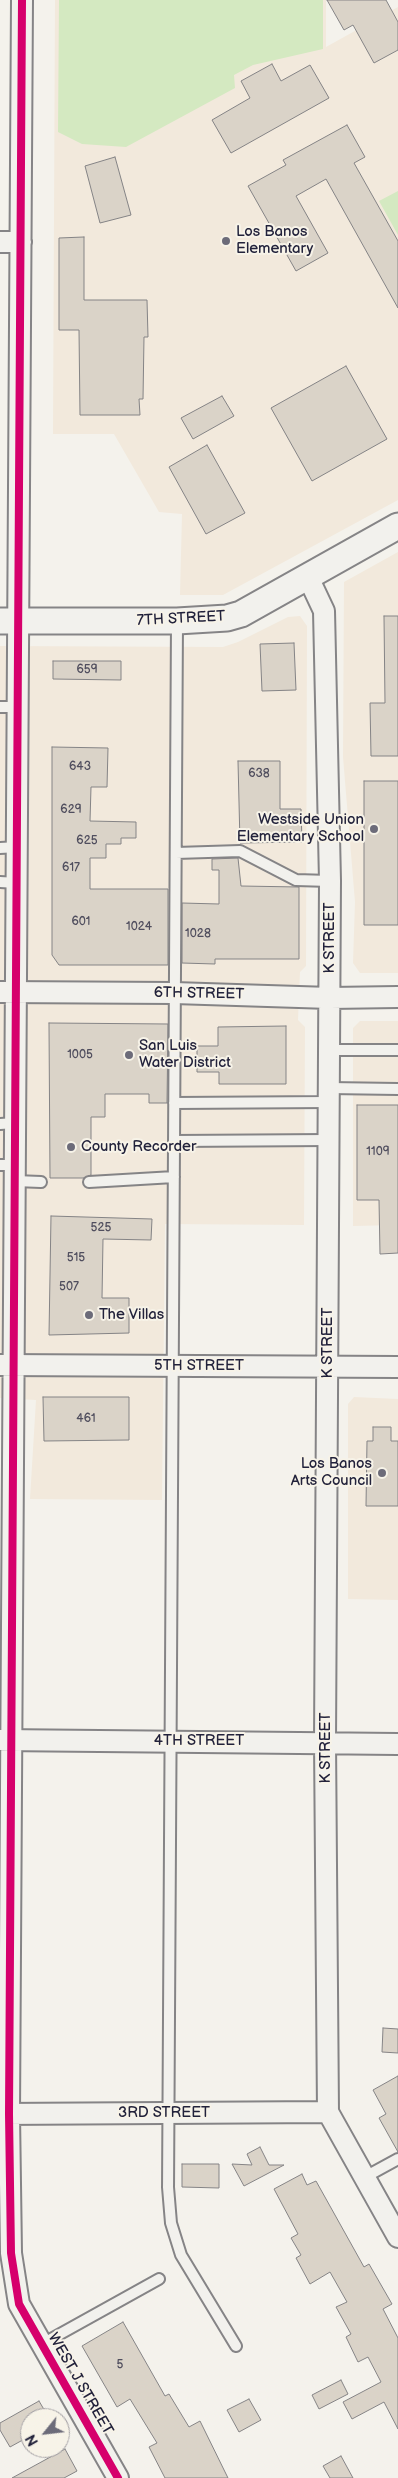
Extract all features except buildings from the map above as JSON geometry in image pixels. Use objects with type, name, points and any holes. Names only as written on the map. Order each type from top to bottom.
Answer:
[{"type":"street","points":[[4,2114],[7,1283],[10,1170],[8,1123],[9,621],[21,242],[22,0]]},
{"type":"street","points":[[0,242],[21,242]]},
{"type":"street","name":"7TH STREET","points":[[9,621],[177,621],[227,618],[241,614],[398,526]]},
{"type":"street","name":"K STREET","points":[[308,577],[324,611],[330,881],[325,1741],[328,2112]]},
{"type":"street","name":"6TH STREET","points":[[8,992],[174,993],[330,998],[398,997]]},
{"type":"street","name":"5TH STREET","points":[[7,1365],[398,1367]]},
{"type":"street","name":"4TH STREET","points":[[6,1740],[325,1741],[398,1744]]},
{"type":"street","points":[[328,2112],[398,2237]]},
{"type":"street","name":"3RD STREET","points":[[4,2114],[328,2112]]},
{"type":"street","name":"WEST J STREET","points":[[4,2114],[12,2253],[19,2304],[118,2478]]},
{"type":"lane","points":[[177,621],[168,2187],[171,2223],[181,2255],[236,2346]]},
{"type":"lane","points":[[176,853],[240,851],[296,880],[330,881]]},
{"type":"lane","points":[[329,1050],[398,1050]]},
{"type":"lane","points":[[174,1103],[329,1095],[398,1089]]},
{"type":"lane","points":[[174,1141],[329,1140]]},
{"type":"lane","points":[[10,1170],[41,1182]]},
{"type":"lane","points":[[89,1182],[174,1177]]},
{"type":"lane","points":[[365,2177],[398,2159]]},
{"type":"lane","points":[[42,2344],[158,2279]]},
{"type":"shaded area","name":"Los Banos Elementary","points":[[55,0],[326,0],[326,47],[398,7],[398,500],[223,595],[180,595],[182,514],[159,512],[114,434],[53,434]]},
{"type":"shaded area","name":"Westside Union Elementary School","points":[[398,552],[398,973],[360,973],[353,963],[355,902],[343,757],[344,582]]},
{"type":"shaded area","points":[[300,616],[307,626],[306,966],[300,972],[298,1020],[305,1027],[304,1225],[165,1224],[162,1500],[30,1499],[36,1400],[0,1398],[0,646],[223,647],[238,642],[288,617]]},
{"type":"shaded area","points":[[360,1021],[398,1021],[398,1225],[353,1226],[353,1028]]},
{"type":"shaded area","points":[[354,1397],[398,1399],[398,1600],[348,1599],[348,1404]]},
{"type":"green space","points":[[59,0],[323,0],[323,49],[253,65],[234,75],[235,88],[126,147],[82,144],[58,132]]},
{"type":"green space","points":[[398,191],[398,235],[379,201]]},
{"type":"cycle path","points":[[22,0],[9,2114],[11,2253],[19,2304],[118,2478]]},
{"type":"place","name":"Los Banos Elementary","points":[[226,241]]},
{"type":"place","name":"Westside Union Elementary School","points":[[374,829]]},
{"type":"place","name":"San Luis Water District","points":[[129,1055]]},
{"type":"place","name":"County Recorder","points":[[71,1147]]},
{"type":"place","name":"The Villas","points":[[89,1315]]},
{"type":"place","name":"Los Banos Arts Council","points":[[382,1473]]}]
